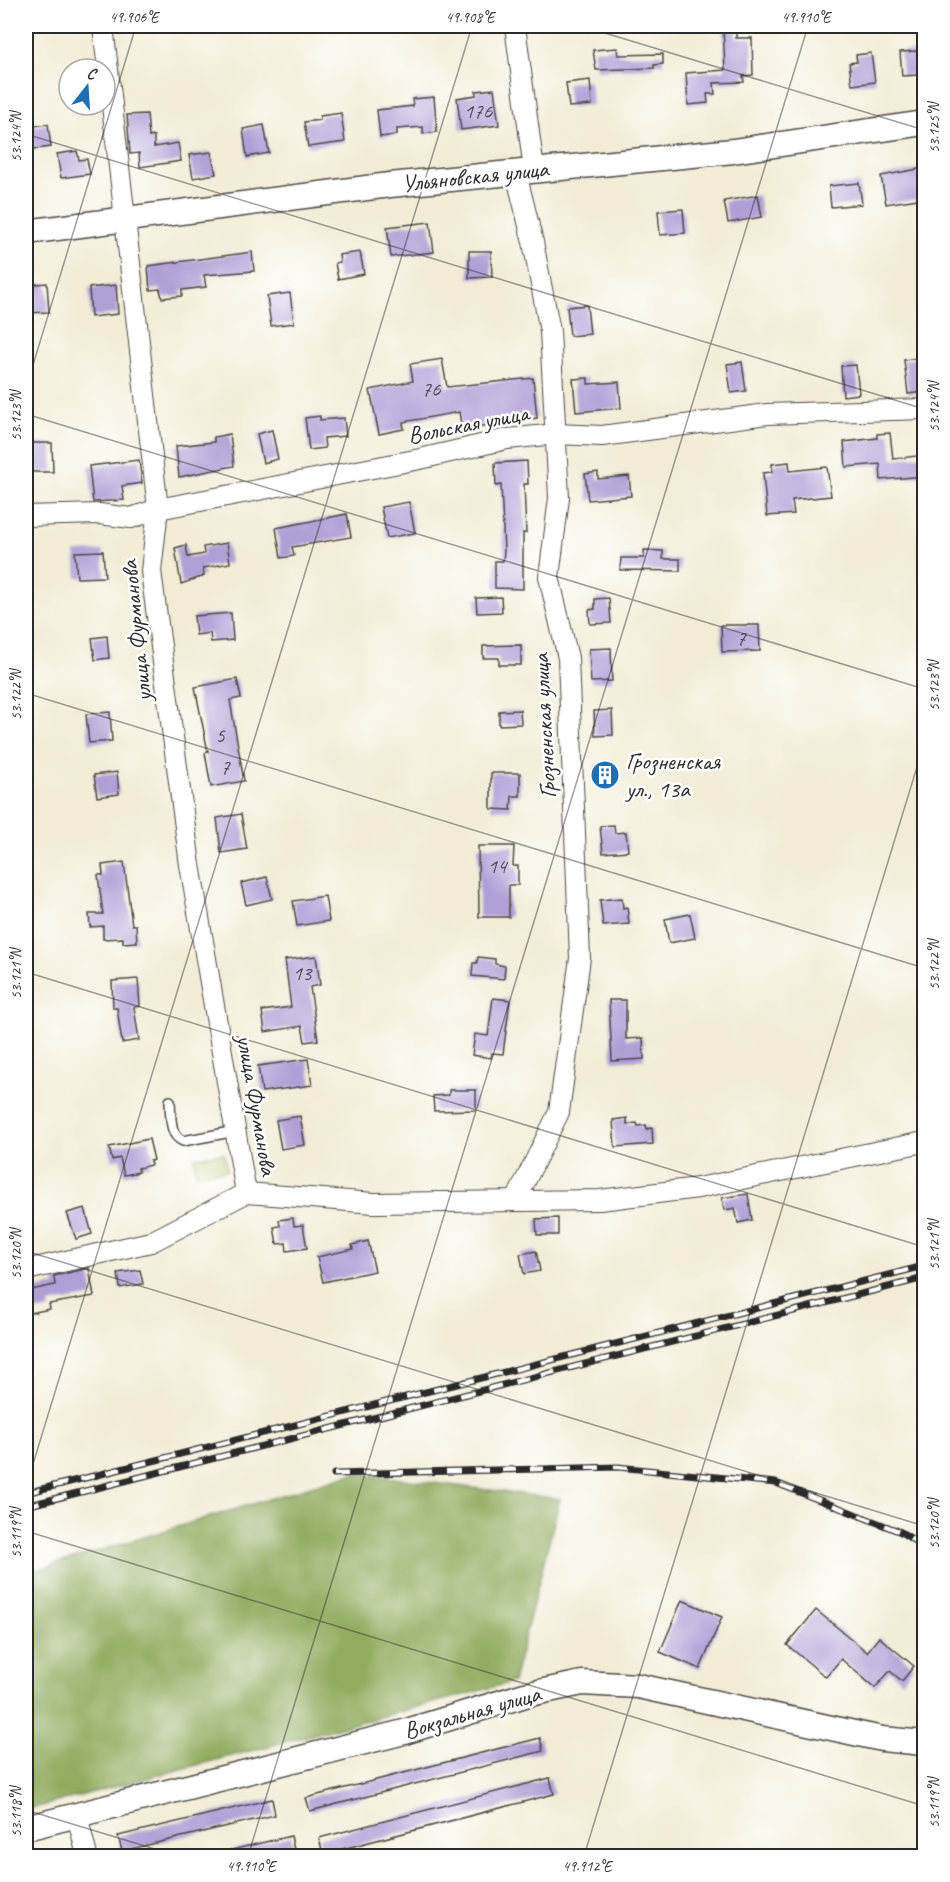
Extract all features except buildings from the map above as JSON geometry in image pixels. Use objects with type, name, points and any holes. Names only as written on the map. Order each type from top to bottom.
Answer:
[{"type":"street","name":"улица Фурманова","points":[[103,26],[158,509],[151,554],[151,571],[190,865],[246,1193]]},
{"type":"street","name":"Грозненская улица","points":[[515,26],[525,172],[533,242],[550,331],[559,498],[549,577],[568,658],[580,958],[558,1112],[516,1200]]},
{"type":"street","name":"Ульяновская улица","points":[[26,232],[390,185],[733,151],[924,123]]},
{"type":"street","name":"Вольская улица","points":[[26,516],[99,514],[131,518],[158,509],[420,459],[507,439],[556,434],[602,436],[767,414],[924,409]]},
{"type":"street","name":"улица Фурманова","points":[[26,1270],[151,1242],[246,1193],[374,1203],[600,1200],[698,1188],[924,1143]]},
{"type":"street","name":"Вокзальная улица","points":[[26,1828],[404,1732],[525,1695],[582,1683],[638,1686],[882,1739],[924,1745]]},
{"type":"street","points":[[76,1815],[87,1857]]},
{"type":"lane","points":[[170,1101],[173,1134],[183,1141],[236,1131]]},
{"type":"green space","points":[[224,1153],[227,1170],[196,1174],[194,1157]]},
{"type":"green space","points":[[354,1473],[560,1499],[513,1682],[26,1810],[26,1573]]},
{"type":"railway","points":[[26,1493],[924,1266]]},
{"type":"railway","points":[[26,1506],[924,1278]]},
{"type":"railway","points":[[334,1474],[618,1467],[776,1483],[901,1532],[924,1547]]},
{"type":"place","name":"Грозненская ул., 13а","points":[[605,775]]}]
